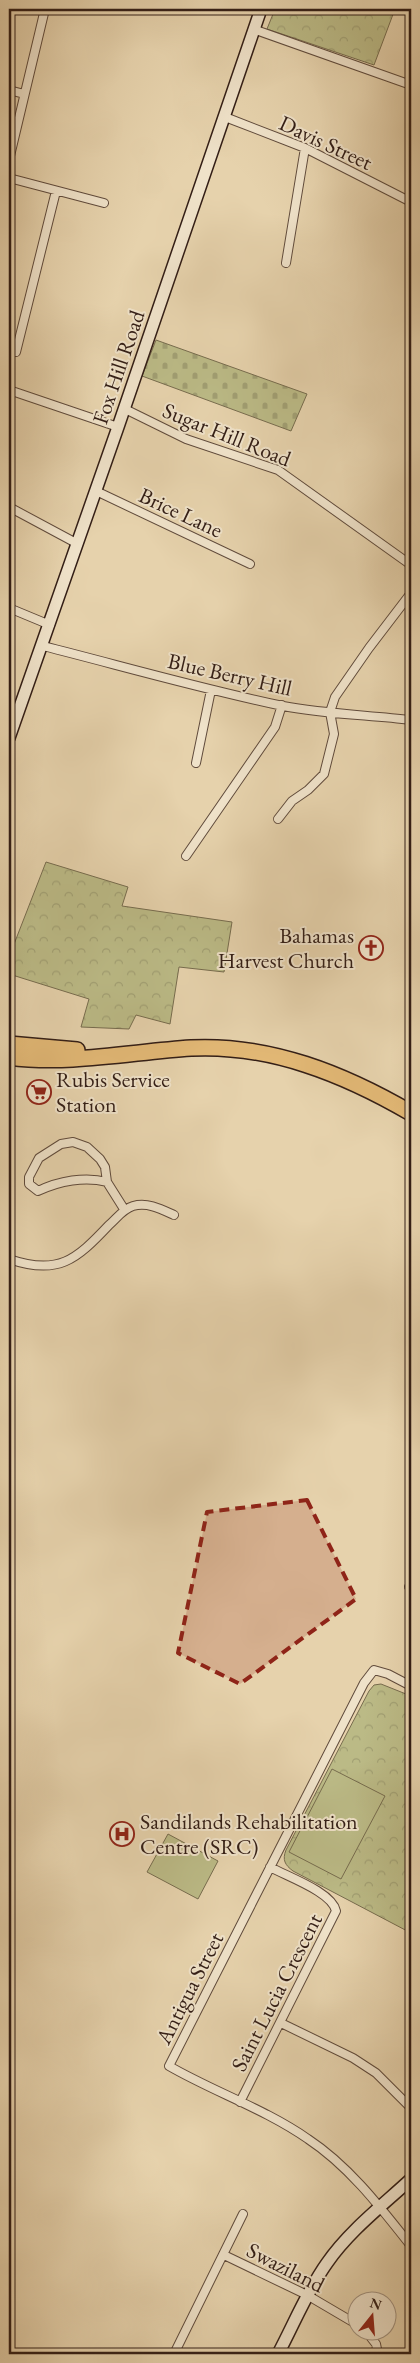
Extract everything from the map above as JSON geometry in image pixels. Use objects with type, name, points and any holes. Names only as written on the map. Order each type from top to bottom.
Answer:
[{"type":"highway","points":[[9,1044],[124,1053]]},
{"type":"highway","points":[[9,1057],[58,1059],[194,1048],[245,1050],[276,1056],[354,1081],[411,1113]]},
{"type":"main road","name":"Fox Hill Road","points":[[9,738],[125,409],[261,9]]},
{"type":"main road","points":[[278,2354],[307,2296],[335,2252],[411,2179]]},
{"type":"street","points":[[9,160],[45,9]]},
{"type":"street","points":[[253,29],[411,85]]},
{"type":"street","points":[[9,90],[24,94]]},
{"type":"street","name":"Davis Street","points":[[225,117],[305,148],[411,202]]},
{"type":"street","points":[[286,264],[305,148]]},
{"type":"street","points":[[9,178],[104,203]]},
{"type":"street","points":[[16,352],[56,191]]},
{"type":"street","points":[[9,390],[118,427]]},
{"type":"street","name":"Sugar Hill Road","points":[[125,409],[186,439],[278,470],[411,565]]},
{"type":"street","name":"Brice Lane","points":[[96,491],[250,564]]},
{"type":"street","points":[[9,507],[78,544]]},
{"type":"street","points":[[278,819],[292,801],[308,790],[324,774],[334,734],[330,712],[334,696],[368,648],[411,593]]},
{"type":"street","points":[[9,608],[50,625]]},
{"type":"street","name":"Blue Berry Hill","points":[[43,646],[211,690],[282,706],[411,720]]},
{"type":"street","points":[[196,763],[211,690]]},
{"type":"street","points":[[186,856],[275,728],[282,706]]},
{"type":"street","points":[[107,1182],[86,1178],[48,1186],[38,1191],[29,1184],[29,1177],[39,1158],[61,1144],[73,1142],[87,1147],[100,1159],[105,1167],[107,1182],[124,1209]]},
{"type":"street","points":[[9,1259],[42,1267],[59,1264],[75,1257],[93,1242],[124,1209],[144,1204],[154,1206],[174,1215]]},
{"type":"street","points":[[411,1583],[409,1587],[411,1588]]},
{"type":"street","points":[[270,1867],[364,1683],[374,1670],[388,1674],[411,1686]]},
{"type":"street","name":"Saint Lucia Crescent","points":[[240,2102],[336,1911],[327,1896],[270,1867]]},
{"type":"street","name":"Antigua Street","points":[[270,1867],[169,2066],[308,2139],[327,2153],[380,2207],[411,2246]]},
{"type":"street","points":[[281,2023],[353,2058],[376,2073],[411,2108]]},
{"type":"street","points":[[174,2354],[243,2214]]},
{"type":"street","name":"Swaziland","points":[[224,2255],[307,2296],[348,2319]]},
{"type":"street","points":[[373,2340],[376,2344],[378,2354]]},
{"type":"highlighted area","points":[[307,1500],[356,1599],[240,1684],[178,1653],[207,1512]]},
{"type":"green space","points":[[275,9],[395,9],[374,65],[267,29]]},
{"type":"green space","points":[[156,340],[307,394],[291,431],[142,376]]},
{"type":"green space","points":[[46,862],[128,887],[122,906],[232,922],[224,972],[179,967],[170,1024],[136,1015],[129,1029],[81,1027],[89,999],[9,974],[9,957]]},
{"type":"green space","points":[[381,1684],[411,1696],[411,1933],[293,1871],[284,1859],[286,1850],[369,1691],[374,1685]]},
{"type":"green space","points":[[332,1769],[385,1796],[341,1879],[289,1852]]},
{"type":"green space","points":[[168,1834],[218,1861],[198,1899],[147,1872]]},
{"type":"place","name":"Bahamas Harvest Church","points":[[371,948]]},
{"type":"place","name":"Rubis Service Station","points":[[39,1092]]},
{"type":"place","name":"Sandilands Rehabilitation Centre (SRC)","points":[[122,1834]]}]
